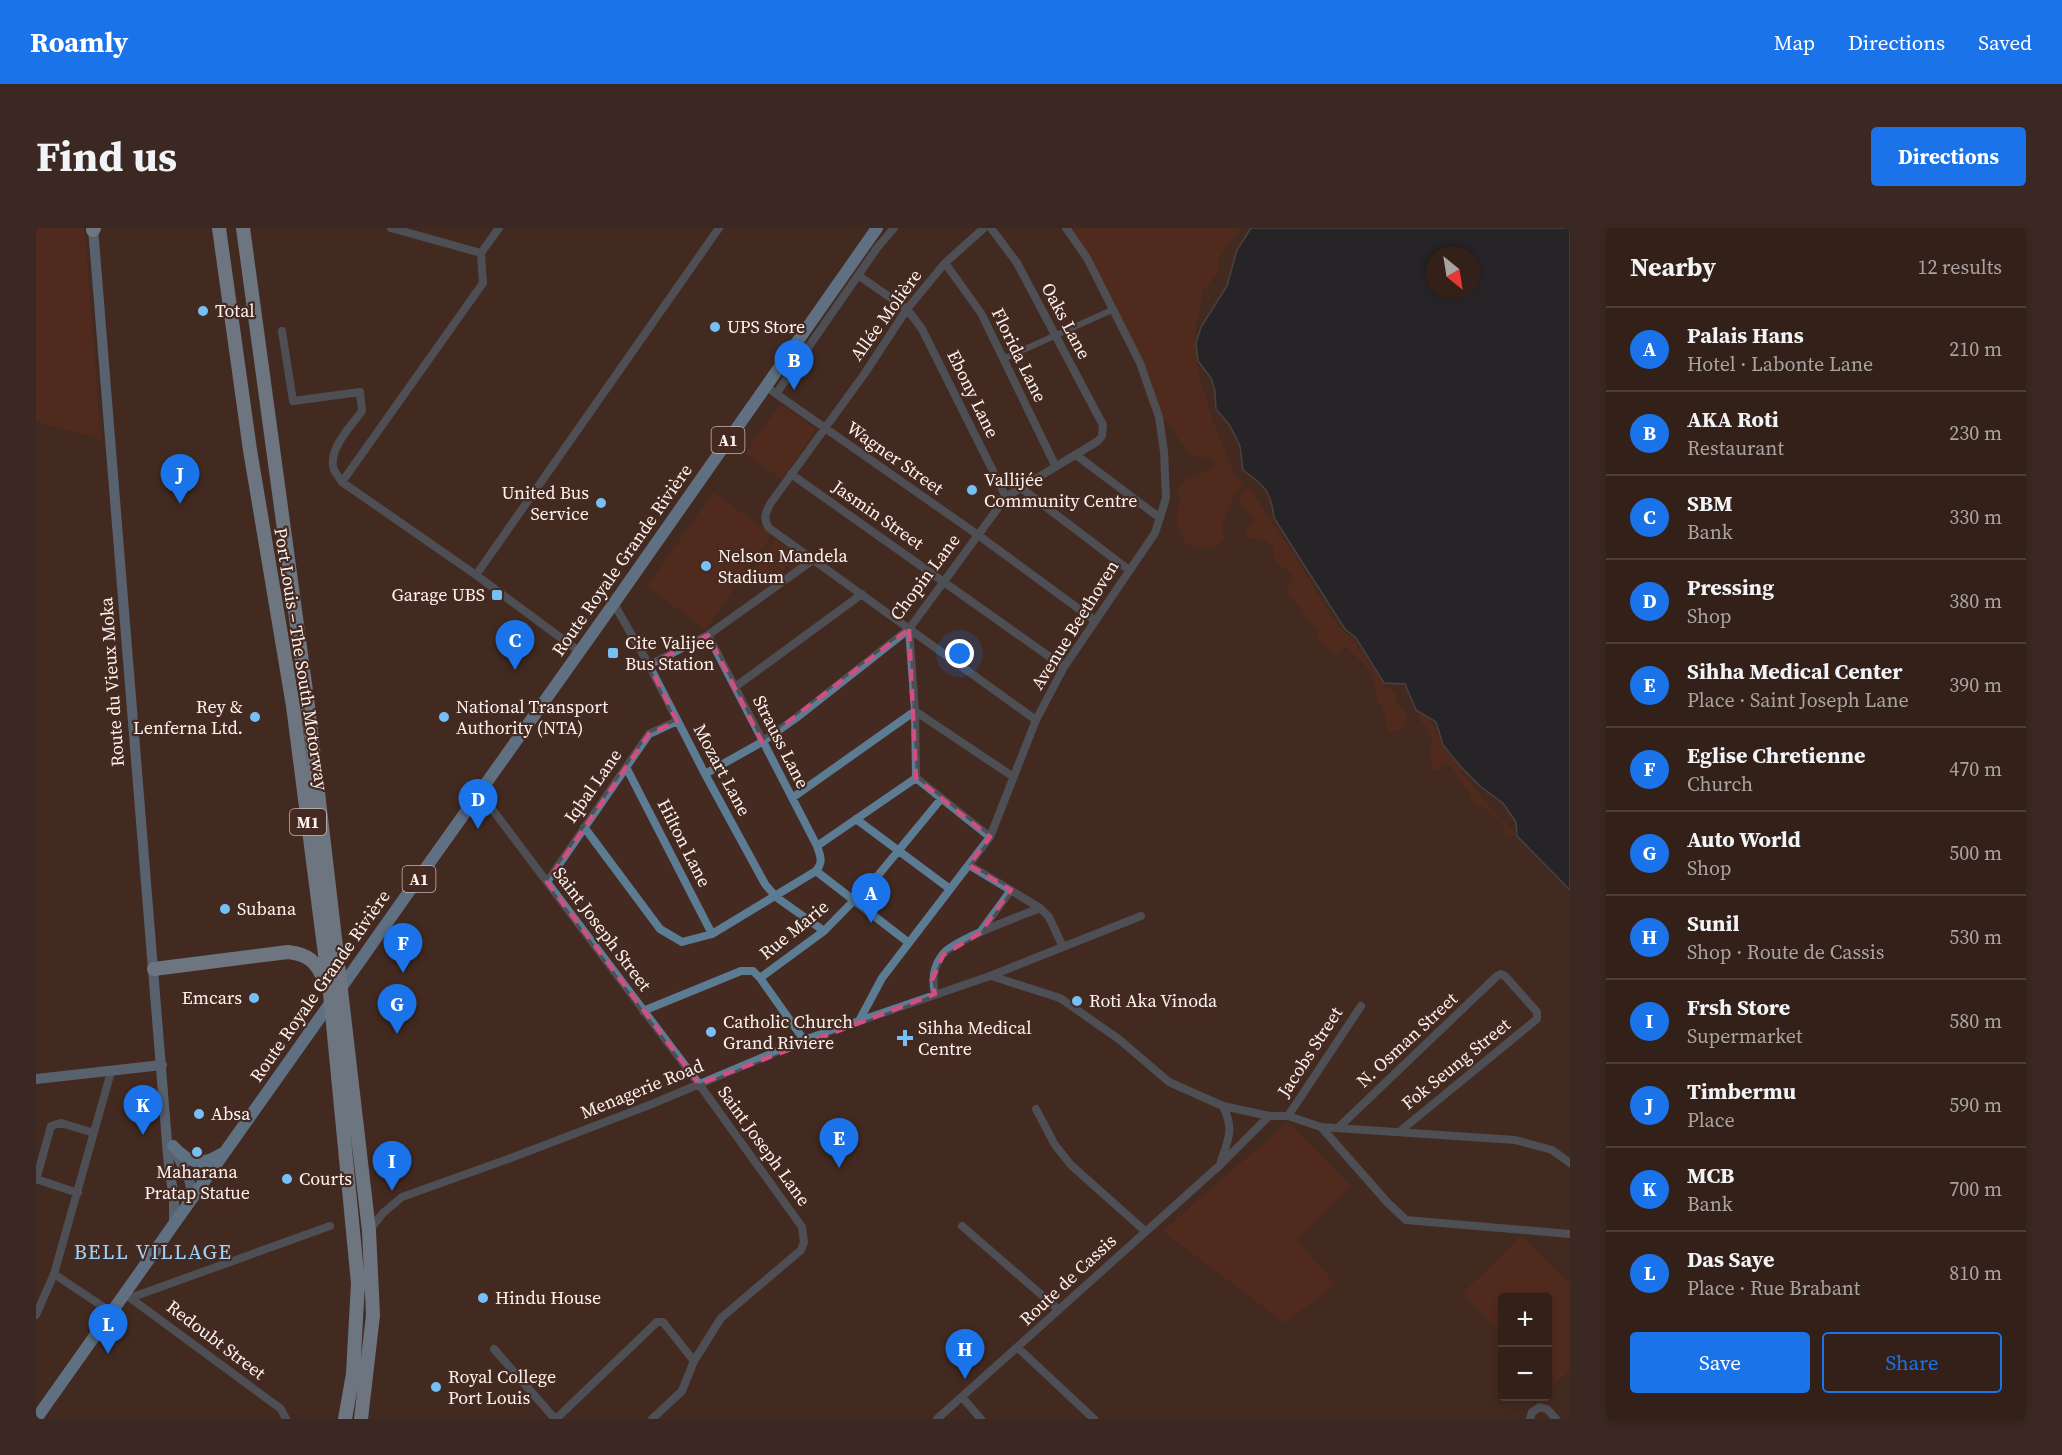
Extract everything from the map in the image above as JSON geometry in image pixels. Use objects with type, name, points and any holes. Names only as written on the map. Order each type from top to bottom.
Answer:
[{"type":"highway","name":"Port Louis – The South Motorway","points":[[219,228],[250,450],[293,706],[330,993],[358,1283],[354,1365],[345,1419]]},
{"type":"highway","name":"Port Louis – The South Motorway","points":[[243,228],[308,706],[369,1231],[373,1315],[361,1419]]},
{"type":"highway","points":[[154,969],[288,952],[302,953],[312,959],[319,968],[330,993]]},
{"type":"main road","name":"Route Royale Grande Rivière","points":[[128,1296],[223,1152],[614,604],[770,390],[877,228]]},
{"type":"main road","name":"Route du Vieux Moka","points":[[94,229],[136,770],[166,1133],[174,1198],[174,1224]]},
{"type":"main road","points":[[36,1079],[162,1065]]},
{"type":"main road","name":"Route du Vieux Moka","points":[[166,1133],[189,1179],[193,1196]]},
{"type":"main road","points":[[172,1146],[188,1159],[196,1162],[210,1160],[223,1152]]},
{"type":"main road","name":"A1","points":[[36,1419],[111,1312],[128,1296]]},
{"type":"street","points":[[391,228],[481,253]]},
{"type":"street","points":[[342,482],[483,283],[481,253],[499,228]]},
{"type":"street","points":[[476,575],[719,228]]},
{"type":"street","points":[[770,390],[894,228]]},
{"type":"street","name":"Allée Molière","points":[[984,228],[945,263],[907,309],[865,373],[764,514],[769,528],[1036,720]]},
{"type":"street","name":"Oaks Lane","points":[[991,228],[1017,263],[1103,425],[1102,434]]},
{"type":"street","name":"Avenue Beethoven","points":[[859,1021],[882,978],[990,837],[1012,776],[1036,720],[1064,667],[1155,533],[1166,498],[1164,452],[1159,417],[1140,363],[1087,258],[1066,228]]},
{"type":"street","name":"Florida Lane","points":[[945,263],[981,313],[1056,467]]},
{"type":"street","points":[[859,276],[907,309]]},
{"type":"street","name":"Ebony Lane","points":[[907,309],[922,329],[1006,496]]},
{"type":"street","points":[[1003,359],[1112,310]]},
{"type":"street","points":[[282,331],[293,401],[360,392],[362,411],[335,450],[332,461],[334,472],[342,482],[476,575],[580,652]]},
{"type":"street","name":"Wagner Street","points":[[770,390],[978,535],[1094,620]]},
{"type":"street","name":"Chopin Lane","points":[[705,774],[762,742],[796,718],[909,629],[1006,496],[1098,441],[1102,434]]},
{"type":"street","points":[[1076,455],[1160,518]]},
{"type":"street","name":"Jasmin Street","points":[[791,474],[1064,667]]},
{"type":"street","points":[[1021,488],[1129,570]]},
{"type":"street","points":[[650,665],[708,635],[813,560]]},
{"type":"street","points":[[735,687],[862,594]]},
{"type":"street","name":"Mozart Lane","points":[[614,604],[650,665],[677,721],[765,884],[776,897],[824,931]]},
{"type":"street","points":[[909,629],[915,711],[915,778]]},
{"type":"street","name":"Strauss Lane","points":[[708,635],[818,846],[821,859],[819,868]]},
{"type":"street","points":[[915,711],[1012,776]]},
{"type":"street","points":[[792,798],[915,711]]},
{"type":"street","name":"Iqbal Lane","points":[[547,882],[649,734],[677,721]]},
{"type":"street","name":"Hilton Lane","points":[[626,767],[712,934]]},
{"type":"street","points":[[915,778],[990,837]]},
{"type":"street","points":[[818,846],[915,778]]},
{"type":"street","name":"Saint Joseph Street","points":[[480,793],[699,1084]]},
{"type":"street","name":"Rue Marie","points":[[760,978],[824,931],[854,901],[941,799]]},
{"type":"street","points":[[856,819],[950,890]]},
{"type":"street","points":[[584,827],[660,929],[682,942],[712,934],[776,897],[819,868],[854,901],[909,944]]},
{"type":"street","points":[[969,865],[1040,908],[1049,917],[1063,947]]},
{"type":"street","points":[[980,933],[1011,891]]},
{"type":"street","points":[[935,994],[932,980],[943,955],[955,944],[1040,908]]},
{"type":"street","name":"Menagerie Road","points":[[369,1231],[383,1213],[402,1197],[512,1158],[804,1040],[990,976],[1141,916]]},
{"type":"street","points":[[643,1011],[741,971],[753,971],[804,1040]]},
{"type":"street","name":"N. Osman Street","points":[[1338,1127],[1497,976],[1501,974],[1505,976],[1537,1012],[1538,1016],[1534,1022]]},
{"type":"street","points":[[990,976],[1060,998],[1120,1040],[1168,1082],[1223,1106],[1269,1116],[1288,1116],[1321,1127],[1515,1140],[1552,1150],[1570,1163]]},
{"type":"street","name":"Jacobs Street","points":[[1288,1116],[1361,1006]]},
{"type":"street","name":"Fok Seung Street","points":[[1399,1132],[1534,1022]]},
{"type":"street","points":[[36,1315],[54,1274],[111,1072]]},
{"type":"street","name":"Saint Joseph Lane","points":[[652,1419],[682,1391],[694,1361],[722,1318],[801,1250],[804,1242],[802,1227],[699,1084]]},
{"type":"street","points":[[1220,1165],[1230,1137],[1230,1120],[1223,1106]]},
{"type":"street","points":[[1036,1109],[1055,1145],[1071,1165],[1145,1231]]},
{"type":"street","name":"Route de Cassis","points":[[937,1419],[1220,1165],[1269,1116]]},
{"type":"street","points":[[78,1193],[36,1179],[51,1126],[61,1123],[94,1133]]},
{"type":"street","points":[[1321,1127],[1387,1202],[1406,1220],[1570,1234]]},
{"type":"street","points":[[128,1296],[330,1226]]},
{"type":"street","points":[[962,1226],[1059,1310]]},
{"type":"street","points":[[54,1274],[111,1312]]},
{"type":"street","name":"Redoubt Street","points":[[128,1296],[281,1409],[286,1417]]},
{"type":"street","points":[[494,1348],[556,1419],[657,1322],[663,1322],[694,1361]]},
{"type":"street","points":[[1018,1348],[1094,1419]]},
{"type":"street","points":[[962,1397],[981,1419]]},
{"type":"street","points":[[1530,1419],[1532,1412],[1540,1407],[1547,1409],[1556,1419]]},
{"type":"highlighted area","points":[[909,629],[916,778],[990,837],[969,865],[1011,890],[980,933],[943,955],[932,980],[935,994],[699,1084],[547,882],[649,734],[677,721],[649,665],[708,635],[762,742]]},
{"type":"shaded area","points":[[36,228],[84,228],[101,439],[36,421]]},
{"type":"shaded area","points":[[1068,228],[1240,228],[1219,258],[1218,273],[1203,290],[1195,330],[1198,372],[1213,422],[1235,476],[1244,483],[1236,492],[1222,523],[1224,539],[1215,546],[1201,548],[1186,543],[1176,522],[1181,498],[1177,491],[1186,479],[1210,470],[1213,462],[1209,457],[1194,457],[1187,452],[1170,424],[1161,415]]},
{"type":"shaded area","points":[[781,404],[816,430],[782,479],[745,453]]},
{"type":"shaded area","points":[[1250,489],[1328,612],[1342,630],[1352,638],[1385,686],[1396,693],[1396,704],[1406,712],[1406,722],[1401,730],[1388,731],[1386,717],[1376,695],[1374,679],[1367,667],[1345,645],[1336,655],[1319,641],[1315,628],[1301,612],[1300,605],[1289,596],[1288,589],[1294,577],[1274,559],[1275,553],[1271,544],[1257,538],[1246,537],[1246,530],[1255,520],[1240,504],[1240,497],[1244,491]]},
{"type":"shaded area","name":"Nelson Mandela Stadium","points":[[713,493],[772,534],[706,629],[647,587]]},
{"type":"shaded area","points":[[775,539],[795,554],[792,559],[797,561],[799,566],[793,570],[787,565],[777,578],[768,583],[751,573]]},
{"type":"shaded area","points":[[1419,712],[1432,723],[1441,744],[1477,792],[1517,836],[1506,836],[1503,822],[1473,802],[1450,765],[1443,764],[1440,770],[1433,770],[1430,755],[1432,739],[1419,719]]},
{"type":"shaded area","points":[[1288,1122],[1350,1186],[1296,1239],[1335,1284],[1285,1323],[1163,1231]]},
{"type":"shaded area","points":[[1521,1236],[1570,1284],[1570,1370],[1553,1386],[1552,1293],[1498,1293],[1498,1330],[1463,1293]]},
{"type":"water","points":[[1251,228],[1570,228],[1570,890],[1517,836],[1516,822],[1503,803],[1481,787],[1443,745],[1436,722],[1416,710],[1405,684],[1384,683],[1356,638],[1345,629],[1274,518],[1266,490],[1243,470],[1240,446],[1230,426],[1216,409],[1215,391],[1211,378],[1198,361],[1196,343],[1201,327],[1227,286],[1237,250]]},
{"type":"place","name":"Total","points":[[203,311]]},
{"type":"place","name":"UPS Store","points":[[715,327]]},
{"type":"place","name":"AKA Roti","points":[[794,390]]},
{"type":"place","name":"Vallijée Community Centre","points":[[972,490]]},
{"type":"place","name":"United Bus Service","points":[[601,503]]},
{"type":"place","name":"Timbermu","points":[[180,504]]},
{"type":"place","name":"Nelson Mandela Stadium","points":[[706,566]]},
{"type":"place","name":"Garage UBS","points":[[497,595]]},
{"type":"place","name":"Cite Valijee Bus Station","points":[[613,653]]},
{"type":"place","name":"SBM","points":[[515,670]]},
{"type":"place","name":"Rey & Lenferna Ltd.","points":[[255,717]]},
{"type":"place","name":"National Transport Authority (NTA)","points":[[444,717]]},
{"type":"place","name":"Pressing","points":[[478,829]]},
{"type":"place","name":"Subana","points":[[225,909]]},
{"type":"place","name":"Palais Hans","points":[[871,923]]},
{"type":"place","name":"Eglise Chretienne","points":[[403,973]]},
{"type":"place","name":"Emcars","points":[[254,998]]},
{"type":"place","name":"Roti Aka Vinoda","points":[[1077,1001]]},
{"type":"place","name":"Catholic Church Grand Riviere","points":[[711,1032]]},
{"type":"place","name":"Auto World","points":[[397,1034]]},
{"type":"place","name":"Sihha Medical Centre","points":[[905,1038]]},
{"type":"place","name":"Absa","points":[[199,1114]]},
{"type":"place","name":"MCB","points":[[143,1135]]},
{"type":"place","name":"Maharana Pratap Statue","points":[[197,1152]]},
{"type":"place","name":"Sihha Medical Center","points":[[839,1168]]},
{"type":"place","name":"Courts","points":[[287,1179]]},
{"type":"place","name":"Frsh Store","points":[[392,1191]]},
{"type":"place","name":"Hindu House","points":[[483,1298]]},
{"type":"place","name":"Das Saye","points":[[108,1354]]},
{"type":"place","name":"Sunil","points":[[965,1379]]},
{"type":"place","name":"Royal College Port Louis","points":[[436,1387]]},
{"type":"district","name":"BELL VILLAGE","points":[[153,1252]]}]
